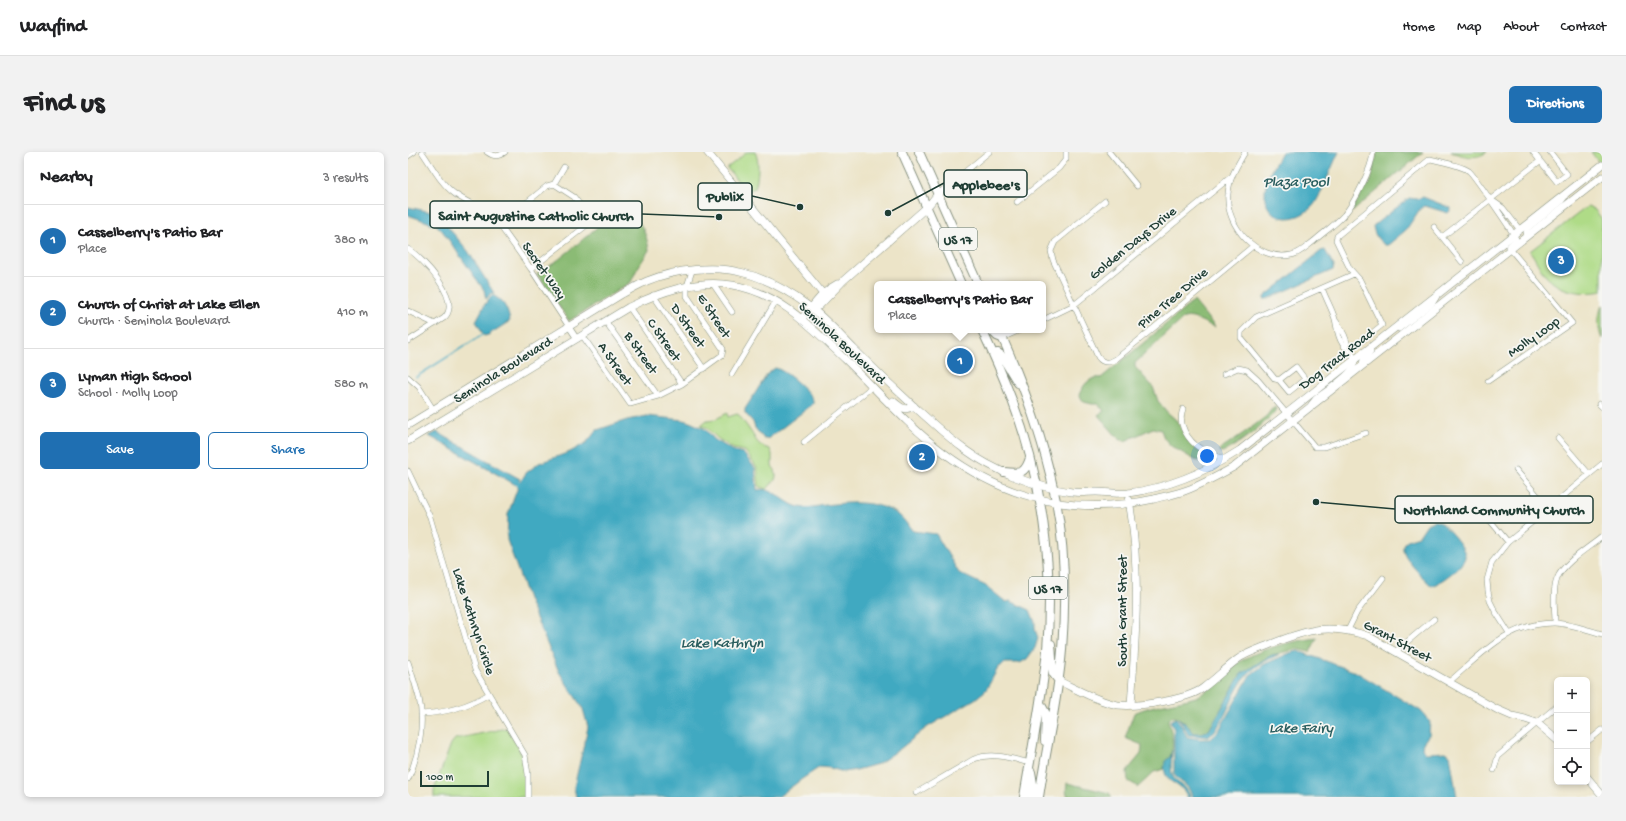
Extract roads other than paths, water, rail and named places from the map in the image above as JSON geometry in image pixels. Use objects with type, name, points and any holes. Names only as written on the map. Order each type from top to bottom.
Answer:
[{"type":"main road","points":[[707,152],[823,294]]},
{"type":"main road","name":"US 17","points":[[902,152],[961,281]]},
{"type":"main road","name":"US 17","points":[[919,152],[977,281]]},
{"type":"main road","name":"Dog Track Road","points":[[1054,488],[1072,492],[1128,493],[1169,483],[1210,467],[1225,459],[1240,450],[1287,414],[1602,165]]},
{"type":"main road","name":"Dog Track Road","points":[[1056,504],[1130,504],[1187,490],[1230,469],[1511,250],[1602,177]]},
{"type":"main road","points":[[812,308],[819,306],[844,280],[927,207],[938,194]]},
{"type":"main road","name":"Seminola Boulevard","points":[[408,425],[622,294],[647,281],[675,273],[706,269],[744,273],[764,280],[797,298],[812,308],[914,406],[948,437],[965,450],[1004,472],[1054,488]]},
{"type":"main road","points":[[802,318],[812,308],[814,302],[833,286],[844,280]]},
{"type":"main road","name":"Seminola Boulevard","points":[[408,441],[606,322],[628,307],[653,295],[687,286],[713,284],[731,285],[760,293],[802,318],[873,386],[908,423],[961,465],[1002,487],[1039,500],[1056,504]]},
{"type":"main road","name":"US 17","points":[[983,333],[1012,400],[1037,483],[1047,566],[1048,625],[1045,670],[1024,797]]},
{"type":"main road","points":[[994,333],[1002,338]]},
{"type":"main road","name":"US 17","points":[[1000,333],[1026,395],[1043,447],[1054,488],[1064,585],[1059,681],[1039,797]]},
{"type":"main road","points":[[993,354],[998,353],[1002,357],[1026,395]]},
{"type":"main road","points":[[873,386],[881,389],[902,408],[909,409],[914,406]]},
{"type":"main road","points":[[1004,472],[1018,474],[1028,466],[1030,458]]},
{"type":"main road","name":"South Grant Street","points":[[1128,493],[1137,587],[1132,705]]},
{"type":"main road","points":[[1048,625],[1052,649],[1052,669],[1055,677],[1059,681]]},
{"type":"main road","name":"Grant Street","points":[[1059,681],[1108,703],[1119,705],[1132,705],[1186,697],[1202,689],[1245,654],[1302,632],[1320,629],[1348,630],[1368,636],[1496,709],[1512,716],[1537,723],[1554,737]]},
{"type":"main road","points":[[1040,703],[1046,714],[1044,730],[1046,756]]},
{"type":"main road","points":[[1030,763],[1033,784],[1032,797]]},
{"type":"main road","points":[[1590,781],[1602,795]]},
{"type":"street","points":[[408,156],[414,152]]},
{"type":"street","name":"Secret Way","points":[[422,152],[447,187],[455,194],[493,216],[531,269],[569,327],[579,337]]},
{"type":"street","points":[[487,152],[496,156],[505,152]]},
{"type":"street","points":[[938,194],[989,152]]},
{"type":"street","points":[[1017,202],[1059,168],[1066,159],[1066,152]]},
{"type":"street","points":[[1109,152],[1137,186]]},
{"type":"street","points":[[1245,152],[1232,176],[1228,196],[1230,216],[1238,230],[1253,246],[1263,251],[1286,256],[1301,251],[1346,213],[1370,167],[1373,152]]},
{"type":"street","points":[[1534,152],[1557,182],[1567,174],[1550,152]]},
{"type":"street","points":[[1362,341],[1382,325],[1360,280],[1350,269],[1336,240],[1338,234],[1430,158],[1468,171],[1491,199],[1500,216],[1517,232]]},
{"type":"street","points":[[1442,237],[1540,161]]},
{"type":"street","points":[[499,225],[547,186],[554,184],[564,167]]},
{"type":"street","points":[[1566,206],[1573,196],[1602,172]]},
{"type":"street","name":"Golden Days Drive","points":[[1046,319],[1074,305],[1232,176]]},
{"type":"street","points":[[531,269],[587,225],[583,209],[574,197],[554,184]]},
{"type":"street","points":[[1527,237],[1526,232],[1528,228],[1561,202],[1571,190]]},
{"type":"street","points":[[1442,303],[1447,295],[1514,242],[1517,232],[1503,208],[1491,199]]},
{"type":"street","points":[[1074,305],[1053,260],[1051,251],[1056,242],[1105,201]]},
{"type":"street","points":[[1434,227],[1462,262]]},
{"type":"street","name":"Pine Tree Drive","points":[[1074,305],[1098,357],[1106,363],[1110,362],[1116,359],[1253,246]]},
{"type":"street","points":[[408,249],[420,258],[433,272],[444,289],[448,299],[449,311],[448,315],[444,318],[408,341]]},
{"type":"street","name":"Molly Loop","points":[[1488,382],[1572,324],[1511,250]]},
{"type":"street","name":"E Street","points":[[692,271],[687,286],[687,296],[723,349],[722,355],[704,369]]},
{"type":"street","points":[[1279,380],[1296,367],[1305,379],[1289,392],[1279,380],[1275,379],[1241,338],[1241,332],[1256,317],[1354,274]]},
{"type":"street","points":[[713,284],[732,312]]},
{"type":"street","points":[[1322,288],[1335,321],[1338,335],[1342,344],[1349,350]]},
{"type":"street","points":[[1361,367],[1361,362],[1367,354],[1432,304],[1439,294]]},
{"type":"street","name":"D Street","points":[[653,295],[704,369]]},
{"type":"street","points":[[732,374],[776,302]]},
{"type":"street","name":"C Street","points":[[628,307],[682,384]]},
{"type":"street","points":[[408,311],[435,324]]},
{"type":"street","points":[[1306,410],[1315,399],[1352,369],[1355,360],[1349,350],[1344,333],[1335,321]]},
{"type":"street","name":"B Street","points":[[606,322],[658,396]]},
{"type":"street","points":[[1002,338],[1013,333]]},
{"type":"street","points":[[1338,335],[1344,333]]},
{"type":"street","name":"A Street","points":[[579,337],[630,404],[658,396]]},
{"type":"street","points":[[1224,374],[1238,368],[1247,370],[1268,390],[1312,445],[1317,448],[1366,433]]},
{"type":"street","points":[[658,396],[682,384],[704,369]]},
{"type":"street","points":[[408,377],[419,387],[433,409]]},
{"type":"street","points":[[804,442],[873,386]]},
{"type":"street","points":[[1183,409],[1180,418],[1182,425],[1187,435],[1196,446],[1207,453],[1225,459]]},
{"type":"street","points":[[1558,438],[1589,474]]},
{"type":"street","points":[[1509,633],[1490,601],[1487,580],[1492,562],[1508,542],[1602,464]]},
{"type":"street","points":[[1516,470],[1548,508]]},
{"type":"street","name":"Lake Kathryn Circle","points":[[408,471],[430,517],[475,670],[525,755],[528,774],[528,797]]},
{"type":"street","points":[[1468,501],[1478,506],[1508,542]]},
{"type":"street","points":[[1555,623],[1555,587],[1557,578],[1566,566],[1602,537]]},
{"type":"street","points":[[1348,630],[1357,612],[1383,578]]},
{"type":"street","points":[[1395,652],[1434,619]]},
{"type":"street","points":[[1449,682],[1499,638],[1526,627],[1555,623],[1602,634]]},
{"type":"street","points":[[408,662],[419,699],[421,714],[419,745],[416,759],[408,779]]},
{"type":"street","points":[[421,714],[435,714],[477,701],[488,694]]},
{"type":"street","points":[[1494,770],[1498,756],[1554,709]]},
{"type":"street","points":[[1590,740],[1602,730]]},
{"type":"street","points":[[916,793],[974,759],[983,756],[997,755],[1030,763]]},
{"type":"water","name":"Plaza Pool","points":[[1282,152],[1339,152],[1315,203],[1312,207],[1295,217],[1286,218],[1278,216],[1272,212],[1267,205],[1265,196],[1268,177]]},
{"type":"water","points":[[1423,197],[1451,208],[1451,210],[1448,213],[1425,206],[1420,209],[1406,230],[1388,245],[1385,245],[1378,239],[1374,232],[1373,226],[1409,198],[1417,199]]},
{"type":"water","points":[[408,207],[436,213],[439,216],[468,251],[494,293],[491,293],[486,299],[484,290],[441,229],[436,225],[408,215]]},
{"type":"water","points":[[1325,250],[1334,266],[1333,270],[1264,299],[1264,297],[1321,251]]},
{"type":"water","points":[[492,295],[500,300],[505,306],[510,321],[484,336],[476,321],[485,304]]},
{"type":"water","points":[[775,368],[790,376],[802,386],[811,396],[813,404],[769,438],[764,439],[745,413],[745,409],[768,373]]},
{"type":"water","name":"Lake Kathryn","points":[[647,416],[684,420],[692,423],[705,429],[715,440],[734,451],[743,453],[755,468],[757,490],[763,489],[774,493],[789,503],[806,508],[845,503],[873,504],[891,510],[899,515],[913,531],[936,534],[959,573],[986,586],[1006,602],[1010,601],[1030,610],[1035,622],[1035,629],[1038,638],[1035,648],[1027,659],[1020,663],[1005,663],[998,668],[986,690],[975,699],[926,728],[878,764],[844,772],[820,767],[778,797],[576,797],[574,787],[588,727],[583,709],[559,672],[528,599],[507,540],[508,514],[519,484],[526,473],[539,463],[570,452],[586,443],[597,430],[627,420]]},
{"type":"water","points":[[437,432],[520,479],[516,485],[429,436]]},
{"type":"water","points":[[1437,521],[1442,524],[1451,533],[1463,549],[1465,557],[1456,570],[1432,586],[1409,561],[1403,550],[1403,545],[1408,540],[1419,536],[1427,524]]},
{"type":"water","name":"Lake Fairy","points":[[1298,651],[1356,672],[1421,711],[1430,722],[1429,735],[1423,743],[1422,749],[1426,753],[1446,752],[1450,755],[1457,797],[1192,797],[1186,785],[1178,780],[1174,774],[1174,729],[1170,721],[1176,718],[1187,737],[1211,739],[1219,730],[1250,675],[1265,664]]},
{"type":"water","points":[[1280,654],[1252,670],[1248,674],[1238,688],[1221,722],[1209,737],[1188,735],[1178,718],[1194,733],[1207,731],[1212,725],[1241,674],[1272,655]]},
{"type":"water","points":[[1172,750],[1172,775],[1176,781],[1187,789],[1190,797],[1187,797],[1185,792],[1173,783],[1166,775],[1164,769],[1165,761],[1170,757]]},
{"type":"waterway","points":[[416,377],[482,335]]},
{"type":"waterway","points":[[511,479],[519,484]]},
{"type":"place","name":"Publix","points":[[800,207]]},
{"type":"place","name":"Applebee's","points":[[888,213]]},
{"type":"place","name":"Saint Augustine Catholic Church","points":[[719,217]]},
{"type":"place","name":"Lyman High School","points":[[1561,261]]},
{"type":"place","name":"Casselberry's Patio Bar","points":[[960,361]]},
{"type":"place","name":"Church of Christ at Lake Ellen","points":[[922,457]]},
{"type":"place","name":"Northland Community Church","points":[[1316,502]]}]
